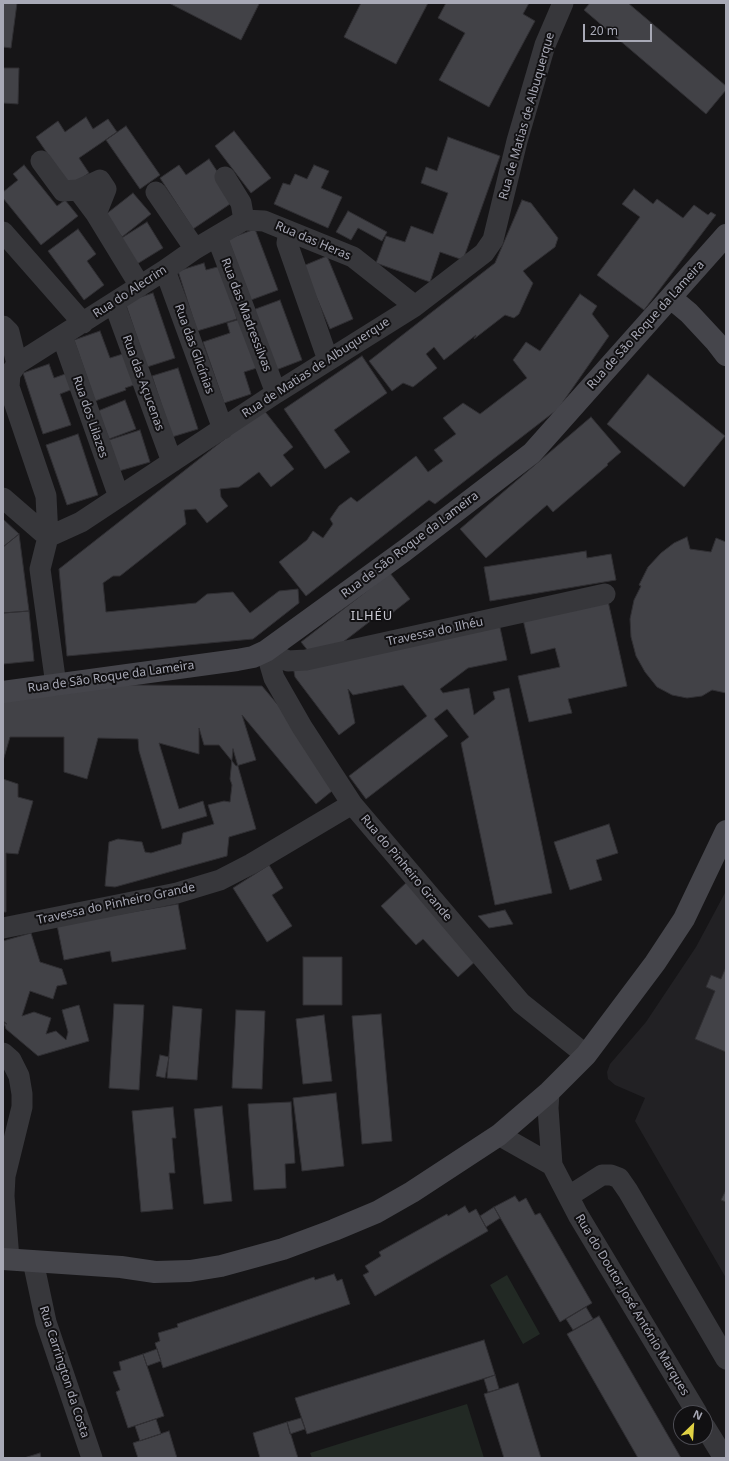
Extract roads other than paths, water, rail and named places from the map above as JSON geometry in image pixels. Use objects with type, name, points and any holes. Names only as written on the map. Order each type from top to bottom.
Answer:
[{"type":"street","name":"Rua de Matias de Albuquerque","points":[[48,537],[81,522],[276,393],[415,306],[484,253],[494,240],[517,141],[545,45],[563,3]]},
{"type":"street","points":[[41,161],[63,191],[78,190],[100,180],[106,189],[96,214],[140,286]]},
{"type":"street","points":[[225,177],[242,203],[244,220]]},
{"type":"street","points":[[156,192],[195,249]]},
{"type":"street","name":"Rua das Heras","points":[[244,220],[264,221],[353,257],[415,306]]},
{"type":"street","name":"Rua do Alecrim","points":[[17,364],[114,303],[195,249],[244,220]]},
{"type":"street","points":[[289,231],[287,243],[328,360]]},
{"type":"street","points":[[3,232],[83,323]]},
{"type":"street","name":"Rua de São Roque da Lameira","points":[[3,692],[237,660],[253,657],[266,651],[404,551],[532,453],[726,235]]},
{"type":"street","name":"Rua das Madressilvas","points":[[217,237],[276,393]]},
{"type":"street","name":"Rua das Glicínias","points":[[165,270],[223,428]]},
{"type":"street","points":[[671,298],[689,312],[726,355]]},
{"type":"street","name":"Rua das Açucenas","points":[[114,303],[172,462]]},
{"type":"street","points":[[3,326],[9,332],[17,364],[10,374],[9,400],[46,496],[48,537],[40,570],[56,685]]},
{"type":"street","name":"Rua dos Lilazes","points":[[62,336],[119,497]]},
{"type":"street","points":[[3,498],[48,537]]},
{"type":"street","name":"Travessa do Ilhéu","points":[[266,651],[283,659],[293,661],[306,660],[605,594]]},
{"type":"street","name":"Rua do Pinheiro Grande","points":[[266,651],[274,678],[291,709],[337,783],[352,804],[521,1003],[586,1055]]},
{"type":"street","name":"Travessa do Pinheiro Grande","points":[[3,928],[177,893],[220,880],[251,864],[352,804]]},
{"type":"street","points":[[3,1053],[11,1060],[19,1076],[22,1101],[22,1107],[5,1176],[4,1196],[6,1259],[121,1267],[155,1272],[190,1271],[221,1266],[283,1249],[377,1212],[412,1192],[499,1135],[549,1092],[586,1055],[655,964],[684,919],[726,831]]},
{"type":"street","name":"Rua do Doutor José António Marques","points":[[549,1092],[548,1108],[552,1165],[578,1215],[692,1405]]},
{"type":"street","points":[[499,1135],[552,1165]]},
{"type":"street","points":[[569,1196],[602,1175],[611,1175],[619,1178],[726,1359]]},
{"type":"street","name":"Rua Carrington da Costa","points":[[34,1261],[46,1322],[92,1458]]},
{"type":"street","points":[[713,1440],[724,1458]]},
{"type":"district","name":"ILHÉU","points":[[372,616]]}]
